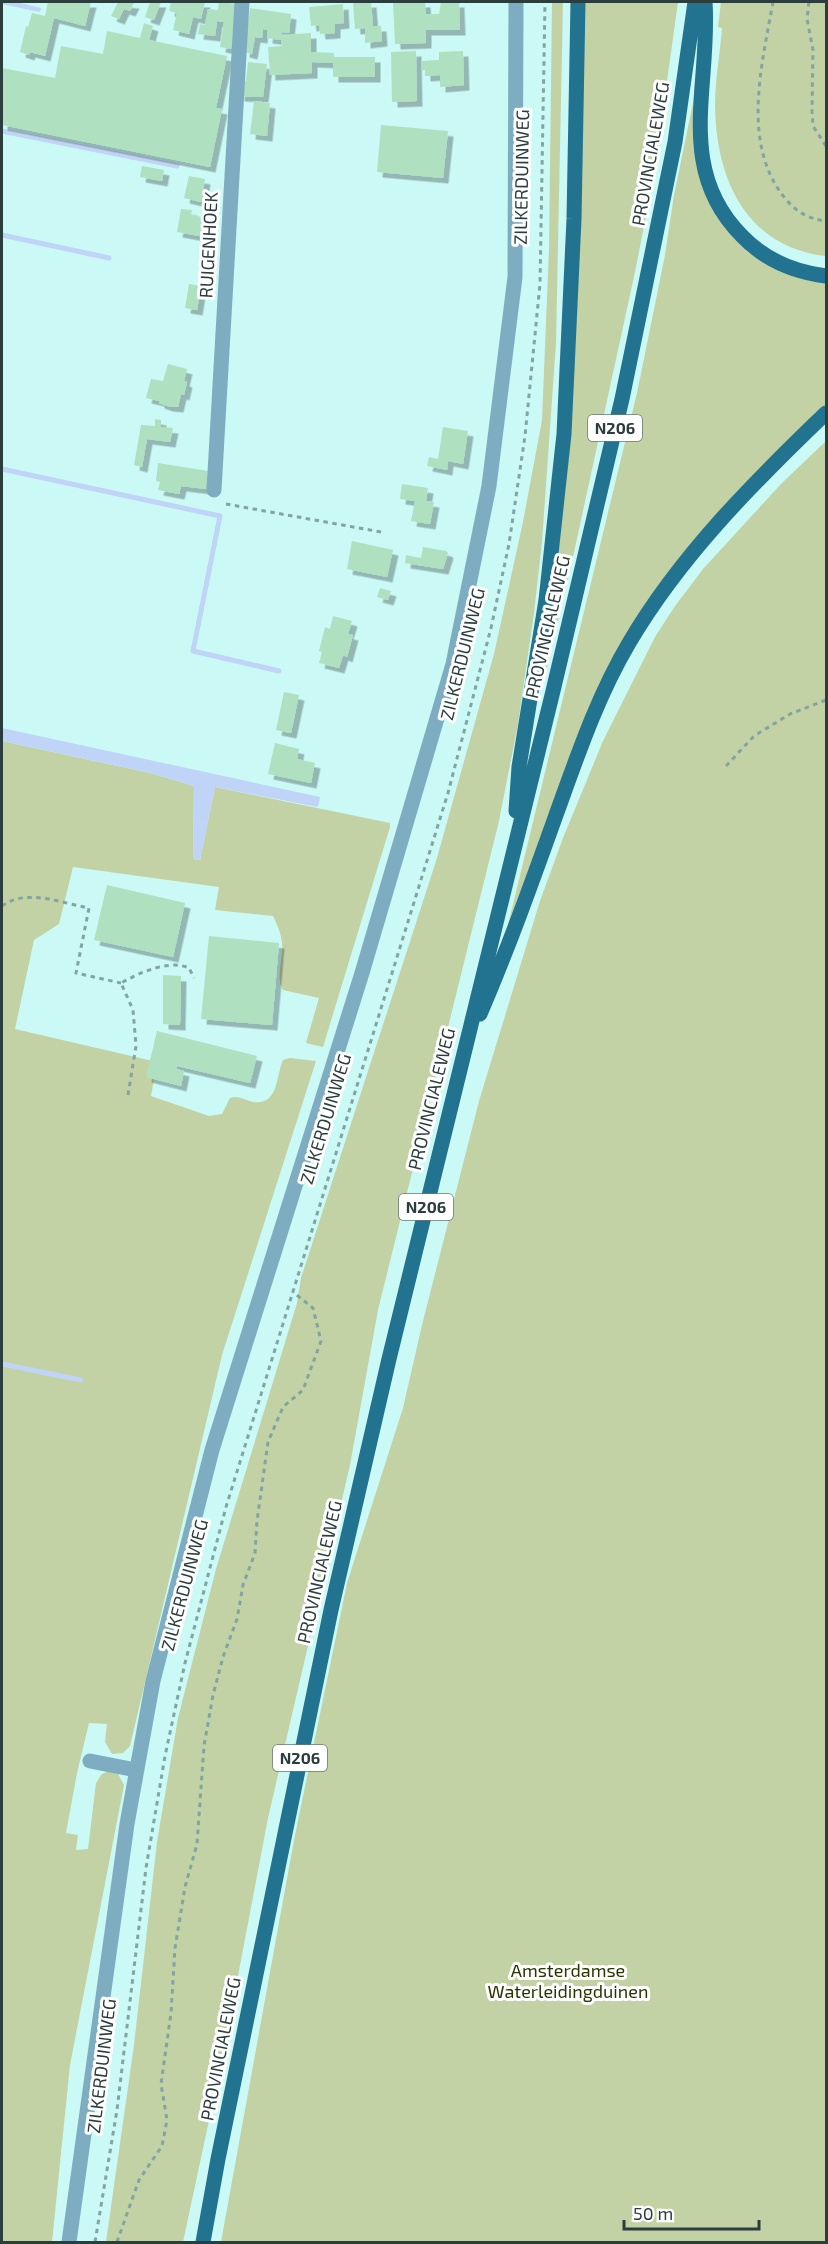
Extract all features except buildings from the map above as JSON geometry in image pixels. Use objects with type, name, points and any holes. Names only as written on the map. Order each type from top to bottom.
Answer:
[{"type":"main road","name":"N206","points":[[513,850],[519,768],[540,644],[556,520],[564,434],[574,231],[578,2]]},
{"type":"main road","name":"PROVINCIALEWEG","points":[[203,2242],[331,1610],[622,399],[675,142],[695,2]]},
{"type":"main road","points":[[705,2],[706,27],[699,133],[702,165],[710,190],[728,222],[752,247],[774,261],[797,270],[826,276]]},
{"type":"main road","name":"N206","points":[[463,1056],[509,946],[573,768],[600,701],[628,644],[668,585],[715,527],[826,413]]},
{"type":"street","name":"RUIGENHOEK","points":[[214,490],[242,2]]},
{"type":"street","name":"ZILKERDUINWEG","points":[[69,2242],[125,1835],[153,1681],[212,1450],[362,973],[453,664],[489,486],[514,277],[516,2]]},
{"type":"street","points":[[90,1761],[136,1770]]},
{"type":"path","name":"ZILKERDUINWEG","points":[[95,2242],[117,2110],[146,1868],[165,1756],[185,1663],[226,1507],[448,793],[491,628],[509,544],[525,436],[540,284],[545,2]]},
{"type":"path","points":[[773,2],[760,78],[759,135],[771,181],[793,208],[814,220],[826,221]]},
{"type":"path","points":[[809,2],[807,19],[813,50],[813,126],[826,146]]},
{"type":"path","points":[[226,504],[381,532]]},
{"type":"path","points":[[726,766],[754,736],[790,714],[826,700]]},
{"type":"path","points":[[2,906],[10,899],[27,896],[88,909],[76,973],[121,983],[135,975],[173,964],[189,968],[194,978]]},
{"type":"path","points":[[121,983],[133,1010],[135,1036],[134,1068],[128,1095]]},
{"type":"path","points":[[117,2242],[139,2180],[162,2146],[167,2120],[161,2084],[162,2073],[171,2013],[175,1948],[185,1887],[197,1844],[204,1746],[213,1695],[223,1657],[237,1619],[243,1585],[255,1553],[268,1442],[283,1407],[303,1390],[321,1341],[313,1308],[292,1292]]},
{"type":"green space","points":[[552,2],[563,2],[556,343],[542,542],[534,613],[518,724],[499,821],[378,1310],[350,1465],[268,1818],[223,2055],[183,2242],[106,2242],[134,2045],[157,1842],[178,1718],[216,1569],[297,1303],[301,1278],[437,858],[494,654],[523,522],[542,420],[549,249]]},
{"type":"green space","points":[[584,2],[678,2],[654,175],[635,272],[546,671],[543,670],[551,610]]},
{"type":"green space","points":[[721,2],[826,2],[826,256],[798,250],[775,239],[756,224],[741,205],[729,183],[717,133],[715,106],[722,28],[718,27]]},
{"type":"green space","points":[[694,98],[694,139],[717,215],[731,235],[749,253],[770,265],[826,280],[826,407],[639,621],[507,929],[637,393]]},
{"type":"green space","name":"Amsterdamse Waterleidingduinen","points":[[826,441],[826,2242],[221,2242],[294,1840],[347,1583],[403,1408],[479,1101],[540,901],[603,741],[655,637],[703,569],[781,484]]},
{"type":"green space","points":[[2,741],[150,773],[194,786],[193,859],[200,860],[215,787],[390,823],[323,1047],[306,1043],[319,998],[283,990],[281,985],[282,943],[273,916],[215,910],[219,887],[73,867],[59,924],[34,940],[15,1029],[157,1062],[151,1096],[209,1116],[222,1114],[230,1098],[233,1097],[253,1102],[268,1099],[275,1088],[283,1060],[290,1058],[316,1061],[222,1355],[130,1746],[123,1753],[112,1754],[105,1742],[107,1724],[89,1723],[77,1773],[66,1833],[78,1835],[76,1850],[88,1849],[96,1783],[101,1775],[108,1771],[118,1774],[124,1785],[70,2065],[52,2242],[2,2242]]},
{"type":"water","points":[[2,2],[16,2],[41,8],[40,12],[2,4]]},
{"type":"water","points":[[2,728],[320,797],[318,807],[215,787],[200,860],[193,859],[194,786],[150,773],[2,741]]},
{"type":"waterway","points":[[2,131],[177,166]]},
{"type":"waterway","points":[[2,235],[109,258]]},
{"type":"waterway","points":[[2,469],[220,516],[193,651],[279,671]]},
{"type":"waterway","points":[[2,1364],[81,1380]]}]
